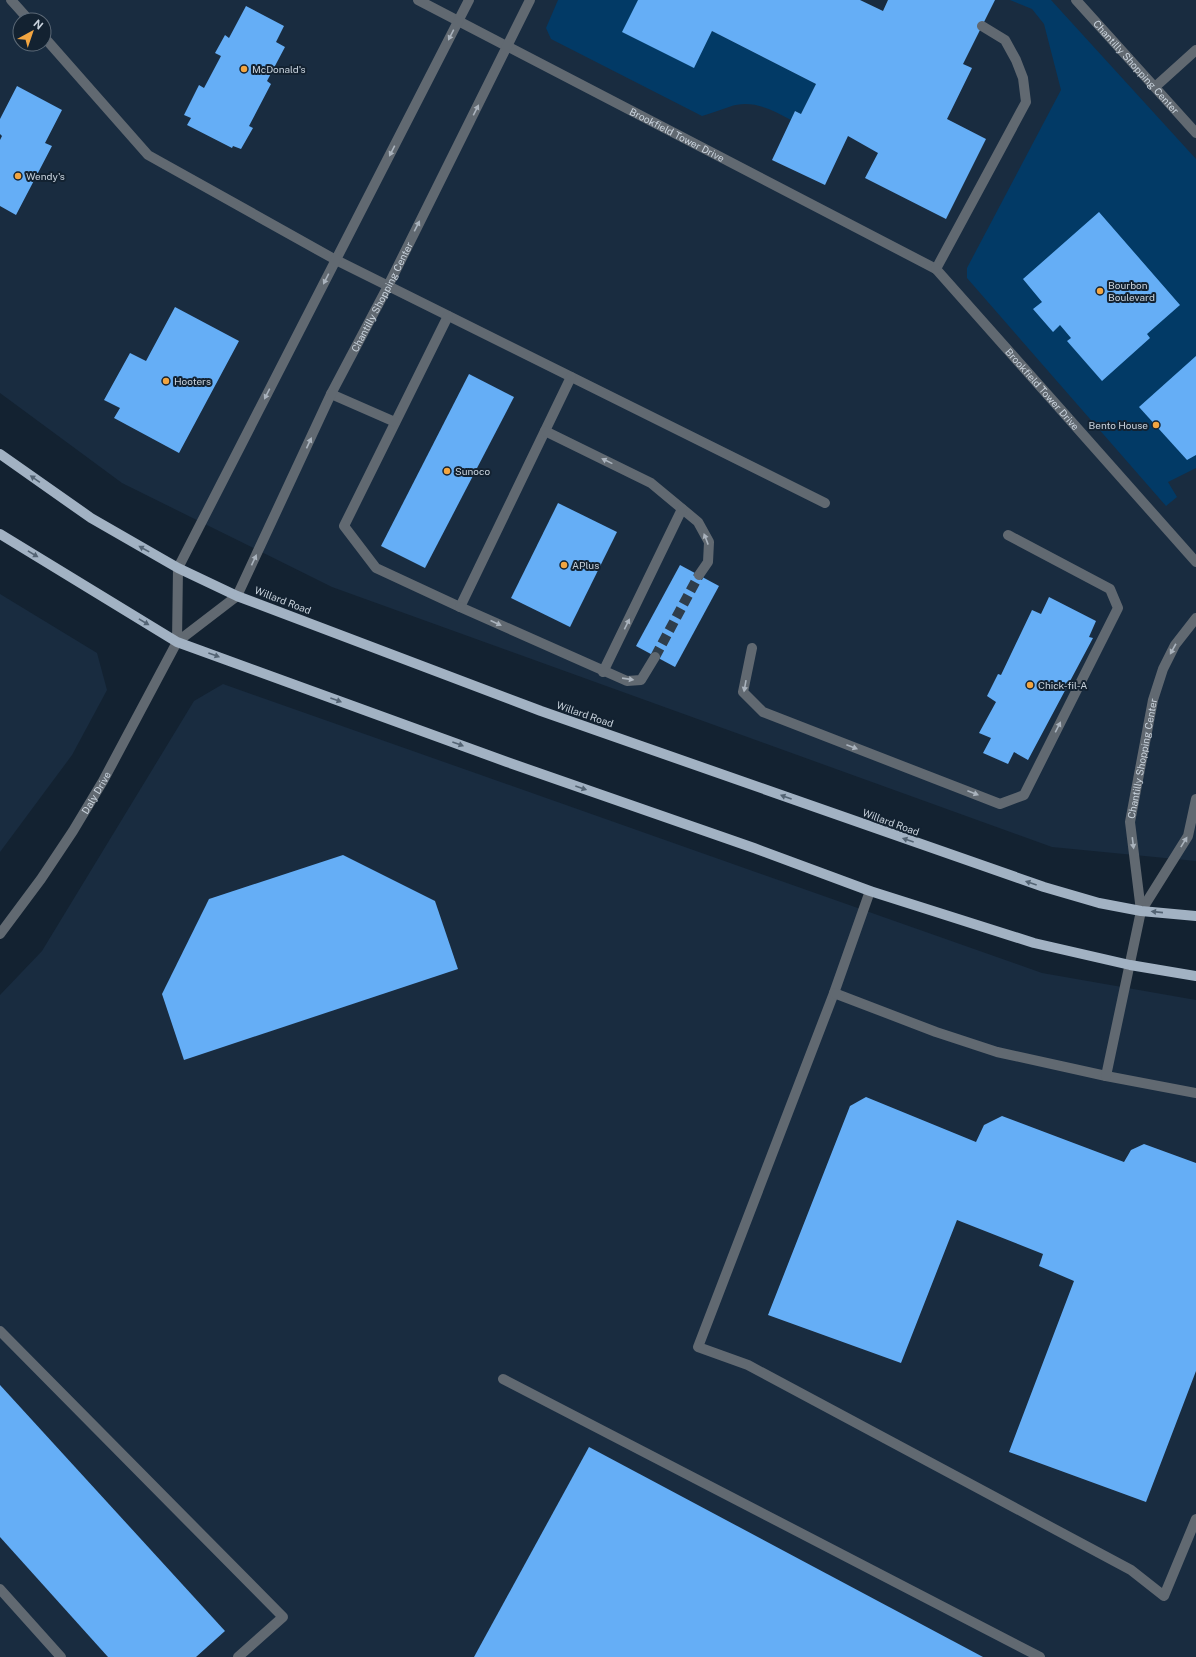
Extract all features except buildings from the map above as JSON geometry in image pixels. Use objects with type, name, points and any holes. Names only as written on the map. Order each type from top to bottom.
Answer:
[{"type":"main road","name":"Willard Road","points":[[0,454],[91,518],[178,568],[237,596],[541,711],[960,859],[1044,887],[1099,903],[1141,911],[1196,916]]},
{"type":"main road","points":[[0,534],[177,642],[507,762],[754,848],[870,891],[1034,943],[1130,965],[1196,976]]},
{"type":"street","points":[[11,0],[22,12]]},
{"type":"street","name":"Brookfield Tower Drive","points":[[418,0],[936,269],[1196,562]]},
{"type":"street","points":[[178,568],[469,0]]},
{"type":"street","name":"Chantilly Shopping Center","points":[[237,596],[331,394],[388,286],[530,0]]},
{"type":"street","name":"Chantilly Shopping Center","points":[[1076,0],[1196,133]]},
{"type":"street","points":[[936,269],[1026,102],[1023,78],[1016,60],[1005,40],[982,26]]},
{"type":"street","points":[[52,46],[148,155],[336,260],[825,502]]},
{"type":"street","points":[[1155,87],[1196,50]]},
{"type":"street","points":[[448,316],[344,526],[376,568],[604,672],[628,681],[641,680],[655,656]]},
{"type":"street","points":[[460,607],[571,377]]},
{"type":"street","points":[[331,394],[395,422]]},
{"type":"street","points":[[545,431],[651,483],[698,522],[709,542],[708,562],[699,575]]},
{"type":"street","points":[[604,672],[682,509]]},
{"type":"street","points":[[752,648],[743,692],[762,712],[1000,804],[1024,795],[1118,608],[1110,589],[1008,535]]},
{"type":"street","name":"Daly Drive","points":[[177,642],[178,568]]},
{"type":"street","name":"Daly Drive","points":[[0,934],[41,880],[73,831],[103,781],[177,642],[237,596]]},
{"type":"street","name":"Chantilly Shopping Center","points":[[1106,1076],[1141,911],[1130,822],[1153,700],[1163,669],[1175,645],[1196,618]]},
{"type":"street","name":"Chantilly Shopping Center","points":[[1141,911],[1188,836],[1196,800]]},
{"type":"street","points":[[870,891],[834,993],[698,1347],[748,1365],[762,1372],[1131,1570],[1164,1596],[1196,1519]]},
{"type":"street","points":[[834,993],[936,1032],[997,1052],[1106,1076],[1196,1093]]},
{"type":"street","points":[[0,1331],[283,1617],[238,1657]]},
{"type":"street","points":[[503,1379],[1040,1657]]},
{"type":"street","points":[[0,1589],[61,1657]]},
{"type":"shaded area","points":[[0,0],[1196,0],[1196,861],[1052,847],[332,587],[122,483],[0,393]]},
{"type":"shaded area","points":[[558,0],[638,0],[694,67],[712,31],[816,84],[801,114],[795,111],[791,120],[761,106],[745,104],[729,107],[702,116],[551,39],[546,28]]},
{"type":"shaded area","points":[[1010,0],[1051,0],[1196,159],[1196,468],[1168,482],[1177,497],[1166,506],[967,278],[967,268],[1061,90],[1044,24],[1032,9]]},
{"type":"shaded area","points":[[0,594],[97,653],[107,690],[72,755],[0,852]]},
{"type":"shaded area","points":[[223,684],[1042,973],[1196,1000],[1196,1657],[0,1657],[0,995],[42,951],[194,701]]},
{"type":"tunnel","points":[[655,657],[699,575]]},
{"type":"place","name":"McDonald's","points":[[244,69]]},
{"type":"place","name":"Wendy's","points":[[18,176]]},
{"type":"place","name":"Bourbon Boulevard","points":[[1100,291]]},
{"type":"place","name":"Hooters","points":[[166,381]]},
{"type":"place","name":"Bento House","points":[[1156,425]]},
{"type":"place","name":"Sunoco","points":[[447,471]]},
{"type":"place","name":"APlus","points":[[564,565]]},
{"type":"place","name":"Chick-fil-A","points":[[1030,685]]}]
